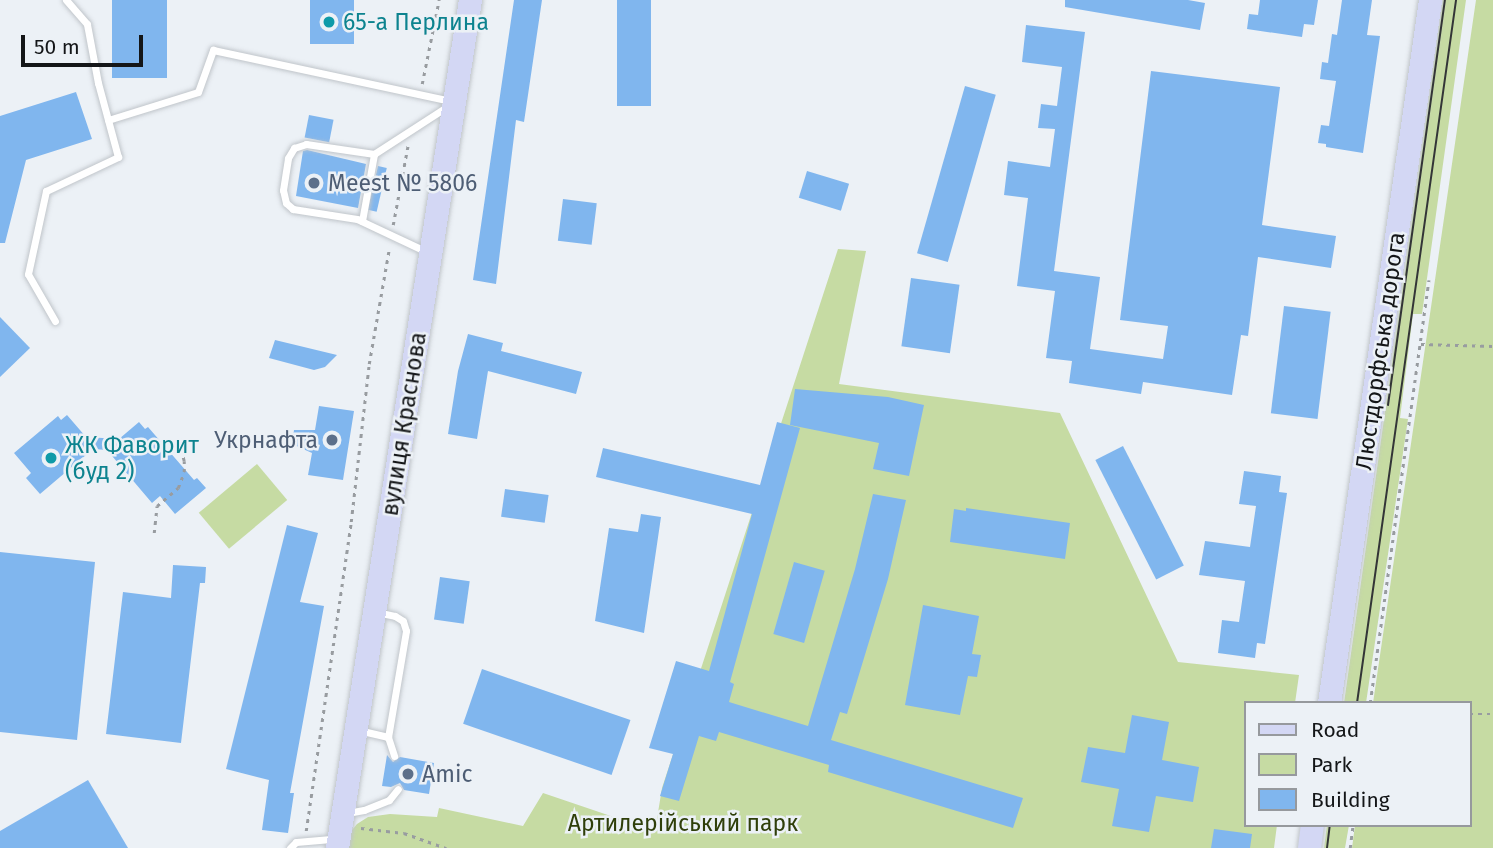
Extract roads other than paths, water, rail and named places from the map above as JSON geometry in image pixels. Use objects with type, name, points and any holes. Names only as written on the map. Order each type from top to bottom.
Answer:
[{"type":"main road","name":"вулиця Краснова","points":[[338,844],[470,0]]},
{"type":"main road","name":"Люстдорфська дорога","points":[[1329,701],[1430,0]]},
{"type":"main road","points":[[1308,848],[1312,827]]},
{"type":"lane","points":[[55,321],[28,274],[46,191],[118,157],[87,24],[66,0]]},
{"type":"lane","points":[[108,120],[198,92],[214,48],[454,102]]},
{"type":"lane","points":[[431,253],[362,221],[293,209],[286,203],[283,190],[288,158],[293,148],[306,144],[374,154],[454,102]]},
{"type":"lane","points":[[362,221],[374,154]]},
{"type":"lane","points":[[374,612],[395,616],[403,621],[405,631],[388,737],[394,756]]},
{"type":"lane","points":[[356,730],[388,737]]},
{"type":"lane","points":[[343,813],[364,810],[388,800],[398,789]]},
{"type":"lane","points":[[290,848],[296,842],[338,844]]},
{"type":"tram line","points":[[1388,405],[1445,0]]},
{"type":"tram line","points":[[1357,701],[1456,0]]},
{"type":"tram line","points":[[1327,848],[1330,827]]},
{"type":"place","name":"65-а Перлина","points":[[329,22]]},
{"type":"place","name":"Meest № 5806","points":[[314,183]]},
{"type":"place","name":"Укрнафта","points":[[332,440]]},
{"type":"place","name":"ЖК Фаворит (буд 2)","points":[[51,458]]},
{"type":"place","name":"Amic","points":[[408,774]]},
{"type":"park label","name":"Артилерійський парк","points":[[683,823]]}]
